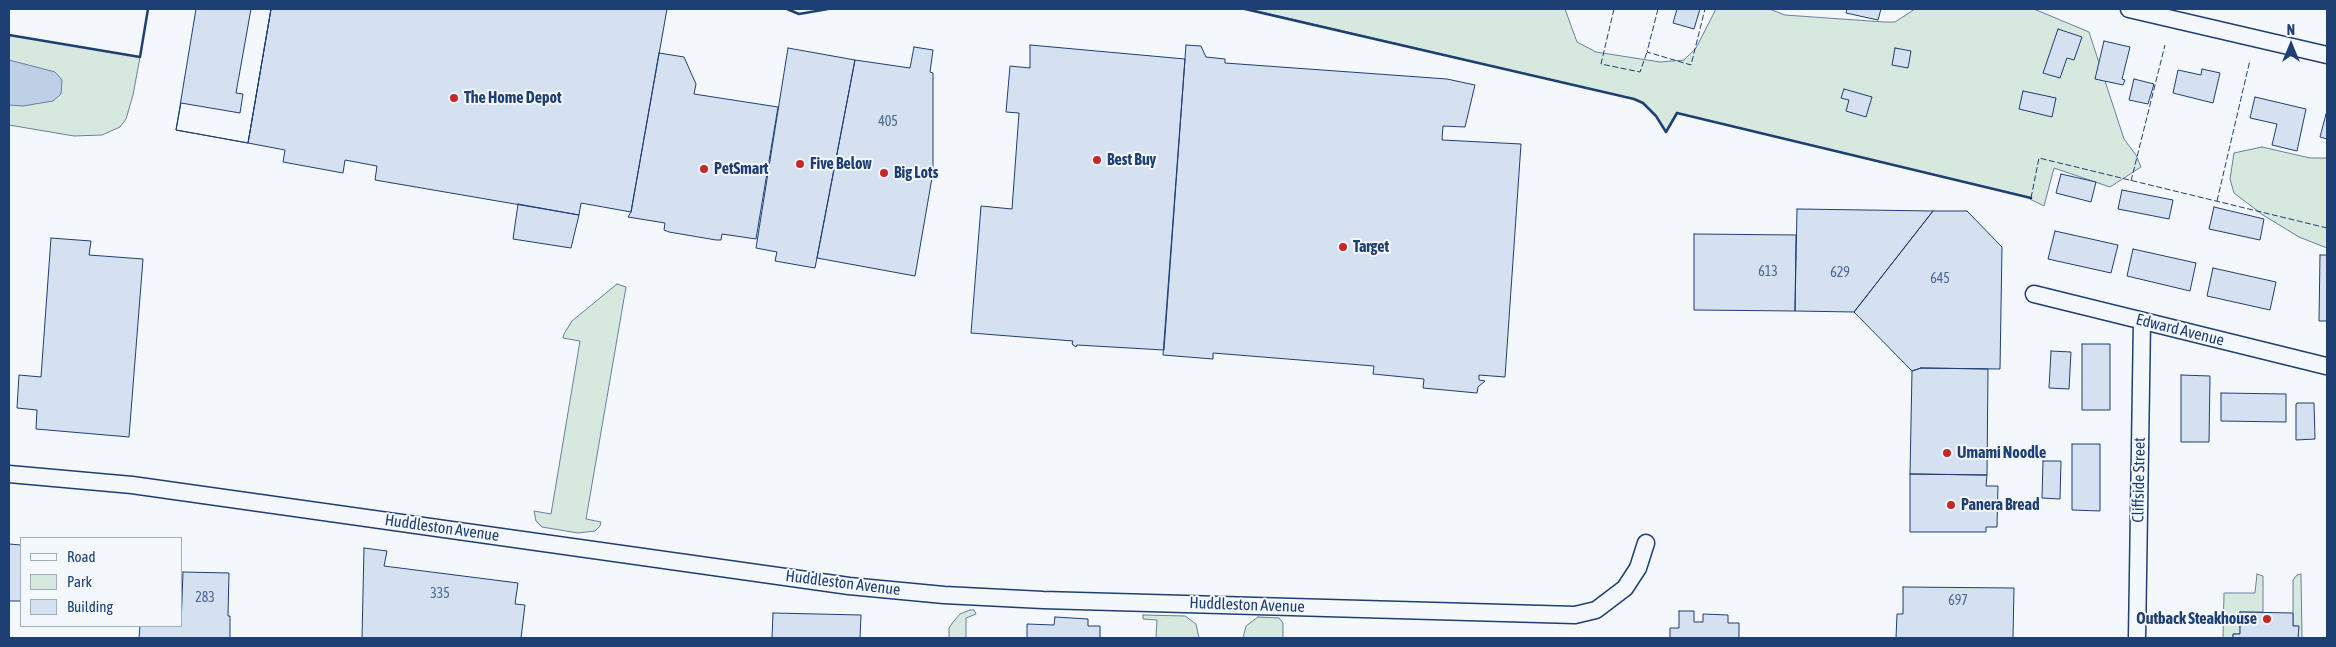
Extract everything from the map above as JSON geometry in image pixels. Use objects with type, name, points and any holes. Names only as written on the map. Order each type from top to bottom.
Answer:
[{"type":"street","points":[[2129,9],[2327,55]]},
{"type":"street","name":"Edward Avenue","points":[[2034,294],[2326,366]]},
{"type":"street","name":"Cliffside Street","points":[[2137,638],[2142,321]]},
{"type":"street","name":"Huddleston Avenue","points":[[9,474],[130,484],[848,586],[938,594],[1043,600],[1575,615],[1596,610],[1625,588],[1638,568],[1646,543]]},
{"type":"green space","points":[[1249,9],[1565,9],[1577,42],[1596,52],[1660,62],[1684,60],[1696,48],[1716,9],[1769,9],[1785,15],[1895,22],[1915,9],[2034,9],[2089,32],[2124,139],[2136,155],[2141,167],[2110,187],[2054,168],[2044,206],[2026,197],[1678,113],[1666,132],[1656,116],[1643,103],[1634,99]]},
{"type":"green space","points":[[9,35],[140,57],[133,95],[126,119],[120,127],[102,135],[74,136],[9,125]]},
{"type":"green space","points":[[2262,147],[2310,158],[2327,158],[2327,248],[2299,237],[2263,215],[2234,193],[2230,179],[2234,153]]},
{"type":"green space","points":[[617,284],[626,287],[586,519],[601,522],[600,526],[595,531],[578,533],[542,527],[536,521],[534,511],[551,514],[580,341],[563,338],[564,334],[572,321]]},
{"type":"green space","points":[[2257,574],[2263,576],[2263,612],[2240,612],[2240,634],[2233,634],[2233,638],[2223,638],[2224,593],[2255,593]]},
{"type":"green space","points":[[2301,574],[2302,638],[2298,638],[2298,626],[2293,626],[2293,580],[2297,575]]},
{"type":"green space","points":[[974,610],[976,614],[966,618],[966,638],[949,638],[949,628],[953,622],[960,614]]},
{"type":"green space","points":[[1143,615],[1185,616],[1196,624],[1199,638],[1156,638],[1157,620],[1143,619]]},
{"type":"green space","points":[[1258,617],[1279,618],[1283,623],[1283,638],[1243,638],[1246,626]]},
{"type":"water","points":[[9,60],[55,72],[62,80],[61,94],[53,101],[23,106],[9,105]]},
{"type":"building","points":[[196,9],[271,9],[248,143],[176,130]]},
{"type":"building","points":[[251,9],[271,9],[248,143],[176,130],[181,103],[240,113],[243,94],[236,93]]},
{"type":"building","name":"The Home Depot","points":[[271,9],[667,9],[631,212],[581,203],[579,215],[375,180],[377,166],[345,160],[343,173],[283,162],[285,150],[248,143]]},
{"type":"building","points":[[1677,9],[1700,9],[1694,29],[1673,23]]},
{"type":"building","points":[[1847,9],[1881,9],[1878,20],[1846,13]]},
{"type":"building","points":[[2058,29],[2082,37],[2074,60],[2067,58],[2060,78],[2043,73]]},
{"type":"building","points":[[2104,41],[2130,47],[2122,79],[2125,80],[2123,85],[2095,79]]},
{"type":"building","name":"Best Buy","points":[[1030,45],[1185,59],[1164,350],[1077,345],[1076,347],[1072,344],[1073,341],[971,333],[981,206],[1012,209],[1019,113],[1006,112],[1010,66],[1030,68]]},
{"type":"building","name":"Target","points":[[1186,45],[1201,46],[1206,57],[1225,59],[1225,63],[1447,79],[1475,85],[1465,127],[1443,126],[1442,140],[1521,144],[1505,377],[1479,375],[1479,380],[1485,381],[1478,387],[1477,393],[1423,388],[1424,379],[1373,374],[1374,366],[1213,353],[1213,359],[1163,355]]},
{"type":"building","points":[[914,47],[933,50],[930,72],[933,73],[933,172],[915,276],[817,258],[855,60],[910,68]]},
{"type":"building","points":[[788,48],[855,60],[815,268],[775,261],[777,252],[756,248]]},
{"type":"building","points":[[1895,48],[1911,51],[1908,68],[1892,65]]},
{"type":"building","points":[[659,53],[684,57],[696,84],[694,94],[778,107],[756,239],[722,234],[721,240],[716,240],[669,232],[664,230],[665,223],[628,217],[631,212]]},
{"type":"building","points":[[2202,69],[2220,73],[2213,103],[2173,93],[2178,70],[2201,75]]},
{"type":"building","points":[[2134,79],[2154,84],[2148,104],[2129,100]]},
{"type":"building","points":[[1844,89],[1872,97],[1866,117],[1846,111],[1849,100],[1841,98]]},
{"type":"building","points":[[2023,91],[2056,98],[2052,117],[2019,109]]},
{"type":"building","points":[[2255,97],[2306,109],[2297,151],[2272,145],[2277,124],[2250,118]]},
{"type":"building","points":[[2327,114],[2327,139],[2320,137]]},
{"type":"building","points":[[2061,174],[2096,182],[2091,202],[2056,193]]},
{"type":"building","points":[[2122,190],[2173,200],[2169,219],[2118,209]]},
{"type":"building","points":[[518,204],[579,215],[571,248],[513,239]]},
{"type":"building","points":[[2214,207],[2264,219],[2260,240],[2209,229]]},
{"type":"building","points":[[1797,209],[1933,211],[1854,312],[1795,311]]},
{"type":"building","points":[[1933,211],[1967,211],[2002,247],[2000,369],[1921,368],[1912,371],[1854,312]]},
{"type":"building","points":[[2055,231],[2118,245],[2111,273],[2048,259]]},
{"type":"building","points":[[1694,234],[1796,235],[1795,311],[1694,310]]},
{"type":"building","points":[[51,238],[91,241],[89,255],[143,259],[129,437],[36,429],[37,410],[17,408],[19,375],[41,377]]},
{"type":"building","points":[[2133,249],[2196,263],[2190,291],[2127,276]]},
{"type":"building","points":[[2320,255],[2327,255],[2327,321],[2319,321]]},
{"type":"building","points":[[2213,268],[2276,282],[2270,310],[2207,296]]},
{"type":"building","points":[[2082,344],[2110,344],[2110,410],[2082,410]]},
{"type":"building","points":[[2051,351],[2071,352],[2069,389],[2049,388]]},
{"type":"building","points":[[1921,368],[1988,369],[1987,475],[1910,474],[1912,371]]},
{"type":"building","points":[[2181,375],[2210,376],[2209,442],[2181,442]]},
{"type":"building","points":[[2221,393],[2286,394],[2286,422],[2221,421]]},
{"type":"building","points":[[2314,403],[2315,439],[2296,440],[2296,404]]},
{"type":"building","points":[[2072,444],[2100,444],[2100,511],[2072,510]]},
{"type":"building","points":[[2043,461],[2061,461],[2060,499],[2042,498]]},
{"type":"building","points":[[1910,474],[1987,475],[1986,486],[1998,486],[1997,527],[1986,527],[1986,532],[1910,532]]},
{"type":"building","points":[[9,544],[20,545],[20,601],[9,601]]},
{"type":"building","points":[[364,548],[387,551],[384,566],[518,583],[515,604],[525,605],[521,638],[362,638]]},
{"type":"building","points":[[183,572],[229,573],[228,616],[230,616],[230,638],[139,638],[140,627],[182,627]]},
{"type":"building","points":[[1903,587],[2014,588],[2013,638],[1896,638],[1897,614],[1903,614]]},
{"type":"building","points":[[1679,611],[1694,611],[1694,622],[1703,622],[1703,614],[1728,615],[1728,623],[1739,623],[1739,638],[1670,638],[1670,628],[1679,628]]},
{"type":"building","name":"Outback Steakhouse","points":[[2240,612],[2293,613],[2293,626],[2299,626],[2298,638],[2233,638],[2233,634],[2240,634]]},
{"type":"building","points":[[773,613],[861,615],[860,638],[772,638]]},
{"type":"building","points":[[1055,617],[1088,619],[1088,626],[1100,626],[1100,638],[1027,638],[1027,624],[1054,625]]},
{"type":"fence","points":[[1614,9],[1601,64],[1640,72],[1647,52]]},
{"type":"fence","points":[[1658,9],[1647,52],[1691,65],[1705,9]]},
{"type":"fence","points":[[2131,181],[2165,45]]},
{"type":"fence","points":[[2217,201],[2250,60]]},
{"type":"fence","points":[[2031,198],[2039,158],[2327,228]]},
{"type":"wall","points":[[9,35],[140,57],[148,9]]},
{"type":"wall","points":[[787,9],[799,14],[828,9]]},
{"type":"wall","points":[[1245,9],[1634,99],[1643,103],[1656,116],[1666,132],[1677,113],[2031,198]]},
{"type":"place","name":"The Home Depot","points":[[454,98]]},
{"type":"place","name":"Best Buy","points":[[1097,160]]},
{"type":"place","name":"Five Below","points":[[800,164]]},
{"type":"place","name":"PetSmart","points":[[704,169]]},
{"type":"place","name":"Big Lots","points":[[884,173]]},
{"type":"place","name":"Target","points":[[1343,247]]},
{"type":"place","name":"Umami Noodle","points":[[1947,453]]},
{"type":"place","name":"Panera Bread","points":[[1951,505]]},
{"type":"place","name":"Outback Steakhouse","points":[[2267,619]]}]
